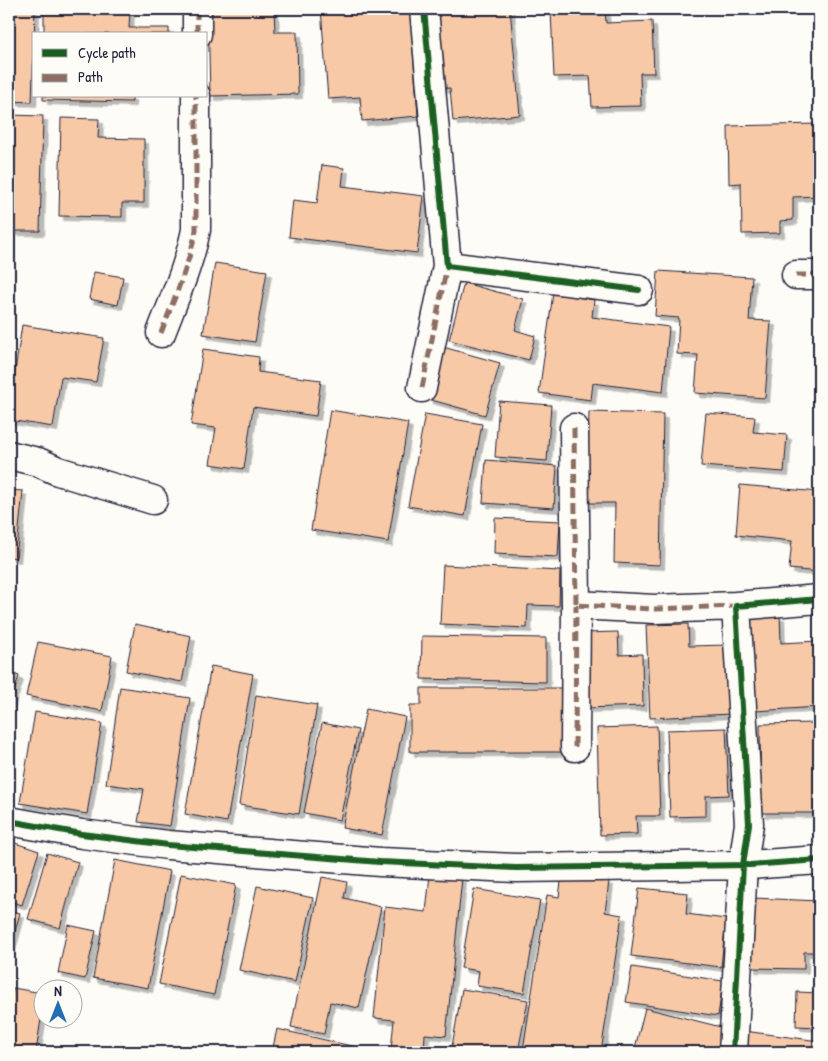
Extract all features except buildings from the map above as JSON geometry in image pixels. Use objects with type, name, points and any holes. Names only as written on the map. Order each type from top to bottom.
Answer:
[{"type":"street","points":[[196,32],[197,9]]},
{"type":"street","points":[[422,388],[447,266],[424,9]]},
{"type":"street","points":[[161,333],[193,246],[196,230],[196,98]]},
{"type":"street","points":[[447,266],[639,290]]},
{"type":"street","points":[[574,428],[575,747]]},
{"type":"street","points":[[9,455],[38,462],[65,474],[152,500]]},
{"type":"street","points":[[576,605],[655,609],[736,606],[819,599]]},
{"type":"street","points":[[733,1052],[743,864],[749,824],[736,606]]},
{"type":"street","points":[[9,821],[82,834],[168,845],[380,862],[516,868],[743,864],[819,860]]},
{"type":"marked path","points":[[197,9],[197,32]]},
{"type":"marked path","points":[[161,333],[185,269],[196,230],[196,98]]},
{"type":"marked path","points":[[422,388],[447,266]]},
{"type":"marked path","points":[[796,275],[819,275]]},
{"type":"marked path","points":[[574,428],[576,605],[655,609],[736,606]]},
{"type":"marked path","points":[[575,747],[576,605]]},
{"type":"cycle path","points":[[424,9],[447,266],[639,290]]},
{"type":"cycle path","points":[[733,1052],[743,865],[749,824],[736,606],[819,599]]},
{"type":"cycle path","points":[[9,821],[82,834],[168,845],[380,862],[516,868],[750,865],[819,860]]}]
